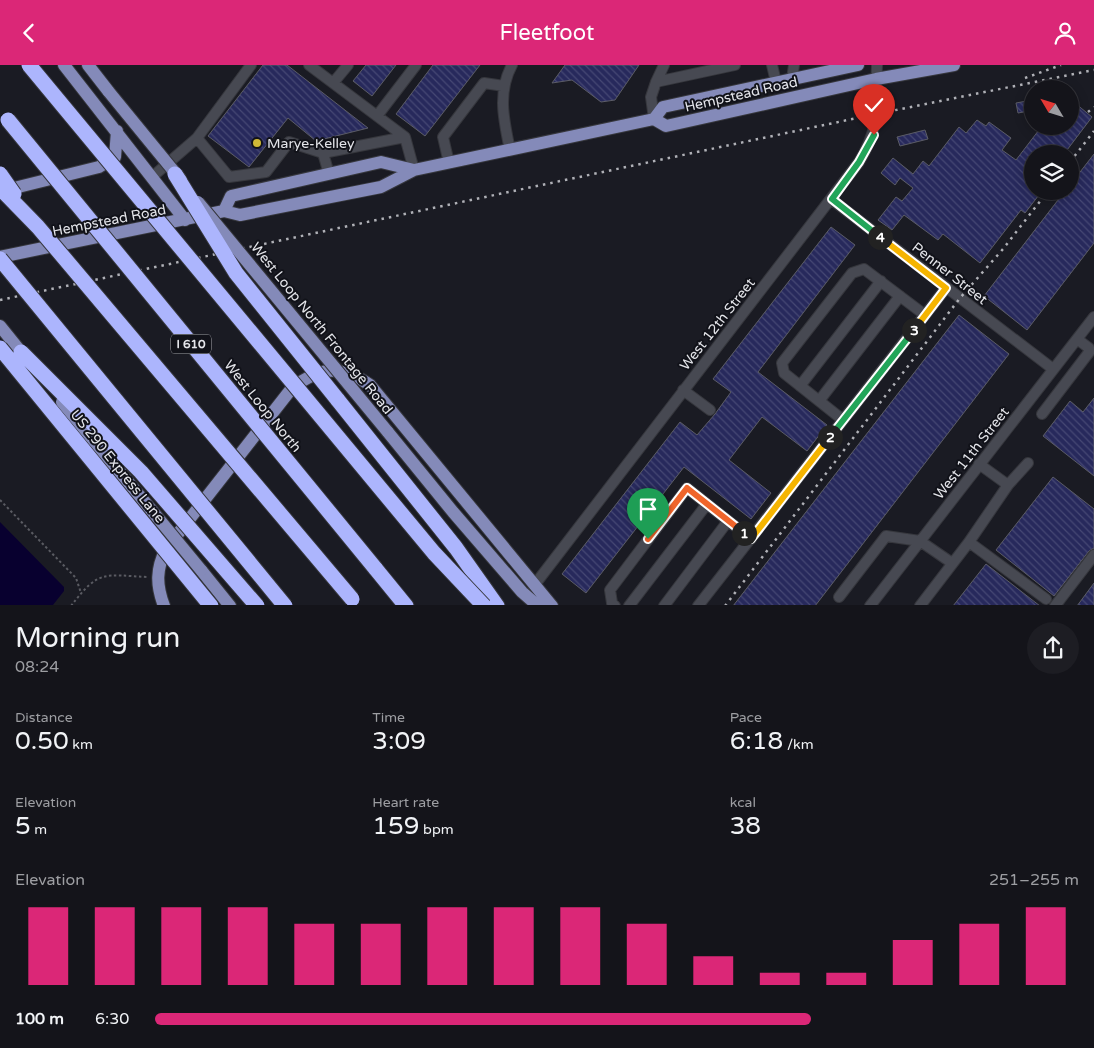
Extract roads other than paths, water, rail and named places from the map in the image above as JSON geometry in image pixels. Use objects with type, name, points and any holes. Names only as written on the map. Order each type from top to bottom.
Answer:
[{"type":"highway","points":[[30,65],[434,553],[484,605]]},
{"type":"highway","name":"West Loop North","points":[[4,116],[406,605]]},
{"type":"highway","points":[[0,174],[38,227]]},
{"type":"highway","points":[[175,174],[236,273],[456,549],[497,605]]},
{"type":"highway","name":"I 610","points":[[0,190],[38,227],[355,602]]},
{"type":"highway","points":[[0,258],[286,605]]},
{"type":"highway","name":"US 290 Express Lane","points":[[0,348],[211,605]]},
{"type":"highway","points":[[21,352],[141,472],[256,605]]},
{"type":"main road","points":[[64,65],[185,220]]},
{"type":"main road","name":"West Loop North Frontage Road","points":[[88,65],[175,174],[465,527],[522,592],[538,605]]},
{"type":"main road","name":"Hempstead Road","points":[[0,258],[224,211],[240,215],[381,187],[414,170],[654,119],[663,107],[858,65]]},
{"type":"main road","name":"Hempstead Road","points":[[654,119],[666,126],[876,79],[954,65]]},
{"type":"main road","points":[[0,190],[100,167],[115,157],[117,131]]},
{"type":"main road","name":"Hempstead Road","points":[[224,211],[231,196],[381,162],[414,170]]},
{"type":"main road","points":[[0,326],[230,605]]},
{"type":"main road","points":[[164,605],[158,581],[160,562],[166,549],[292,388],[308,376],[327,370],[351,373],[370,385],[536,583],[552,605]]},
{"type":"street","points":[[152,177],[197,138],[251,65]]},
{"type":"street","points":[[308,65],[405,137],[414,170]]},
{"type":"street","points":[[334,83],[348,65]]},
{"type":"street","points":[[377,116],[416,65]]},
{"type":"street","points":[[510,150],[502,109],[504,87],[512,65]]},
{"type":"street","points":[[654,119],[651,97],[664,65]]},
{"type":"street","points":[[656,82],[735,65]]},
{"type":"street","points":[[772,65],[776,82]]},
{"type":"street","points":[[792,79],[794,65]]},
{"type":"street","name":"West 12th Street","points":[[536,583],[859,162],[874,135],[876,123],[876,65]]},
{"type":"street","points":[[449,163],[443,137],[484,83],[504,87]]},
{"type":"street","points":[[197,138],[229,177],[266,172],[290,142],[323,153],[405,137]]},
{"type":"street","points":[[323,153],[330,174]]},
{"type":"street","points":[[266,172],[268,188]]},
{"type":"street","name":"Penner Street","points":[[832,199],[1053,369]]},
{"type":"street","points":[[843,420],[784,373],[782,363],[834,296],[852,273],[864,269],[925,315]]},
{"type":"street","points":[[800,386],[881,281]]},
{"type":"street","points":[[698,605],[946,288]]},
{"type":"street","points":[[820,401],[900,296]]},
{"type":"street","name":"West 11th Street","points":[[870,605],[1094,317]]},
{"type":"street","points":[[1042,414],[1092,349],[1077,339]]},
{"type":"street","points":[[683,390],[710,410]]},
{"type":"street","points":[[920,605],[969,542],[1008,485],[1028,463]]},
{"type":"street","points":[[979,464],[1008,485]]},
{"type":"street","points":[[616,605],[612,603],[610,590],[687,488],[751,539]]},
{"type":"street","points":[[629,605],[707,504]]},
{"type":"street","points":[[664,605],[728,521]]},
{"type":"street","points":[[839,597],[886,536],[920,541],[952,563]]},
{"type":"street","points":[[969,542],[1051,603],[1094,555]]},
{"type":"railway","points":[[1025,78],[1061,65]]},
{"type":"railway","points":[[0,300],[876,114],[1094,70]]},
{"type":"railway","points":[[1088,112],[1094,107]]},
{"type":"railway","points":[[1079,150],[1094,131]]},
{"type":"railway","points":[[726,605],[960,298],[1003,249],[1041,200]]},
{"type":"place","name":"Marye-Kelley","points":[[257,143]]}]
